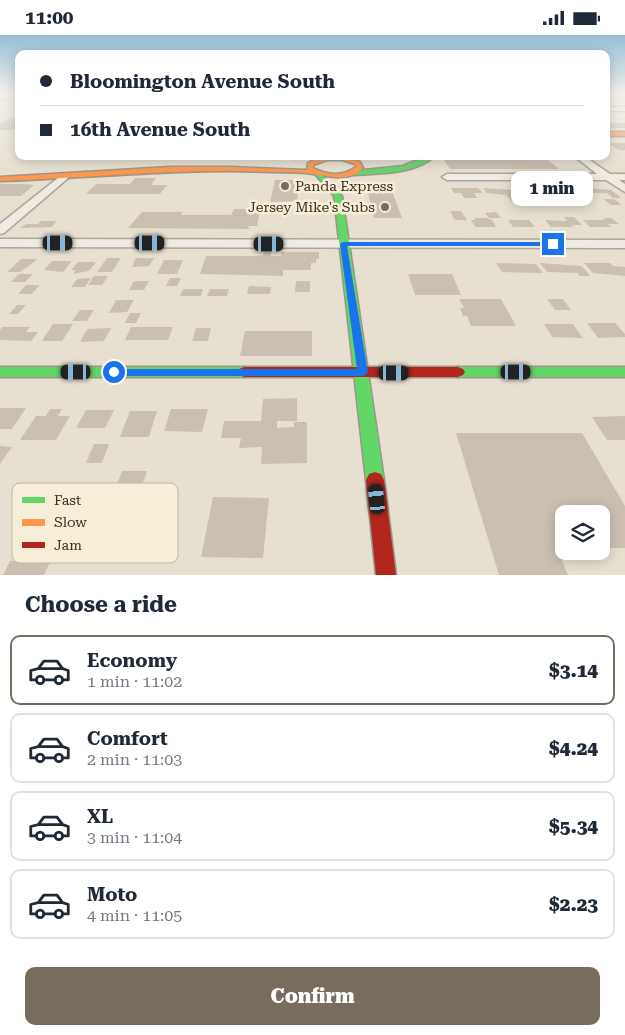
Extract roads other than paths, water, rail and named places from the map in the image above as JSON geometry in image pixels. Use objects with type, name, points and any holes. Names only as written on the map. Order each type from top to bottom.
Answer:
[{"type":"main road","points":[[610,136],[625,136]]},
{"type":"main road","points":[[338,196],[351,174],[358,171],[360,166],[351,160]]},
{"type":"main road","points":[[362,160],[400,163],[409,160]]},
{"type":"main road","points":[[0,177],[54,175],[152,166],[252,164],[317,164],[333,176],[403,167],[424,160]]},
{"type":"main road","points":[[202,170],[213,166],[252,164]]},
{"type":"main road","points":[[0,177],[63,177],[142,170],[277,169],[317,164]]},
{"type":"main road","points":[[317,164],[338,196],[343,244],[363,373],[386,575]]},
{"type":"main road","points":[[0,372],[625,372]]},
{"type":"street","points":[[584,160],[625,189]]},
{"type":"street","points":[[0,230],[63,177]]},
{"type":"street","points":[[447,177],[625,177]]},
{"type":"street","points":[[0,243],[625,244]]},
{"type":"place","name":"Panda Express","points":[[285,186]]},
{"type":"place","name":"Jersey Mike's Subs","points":[[385,207]]}]
